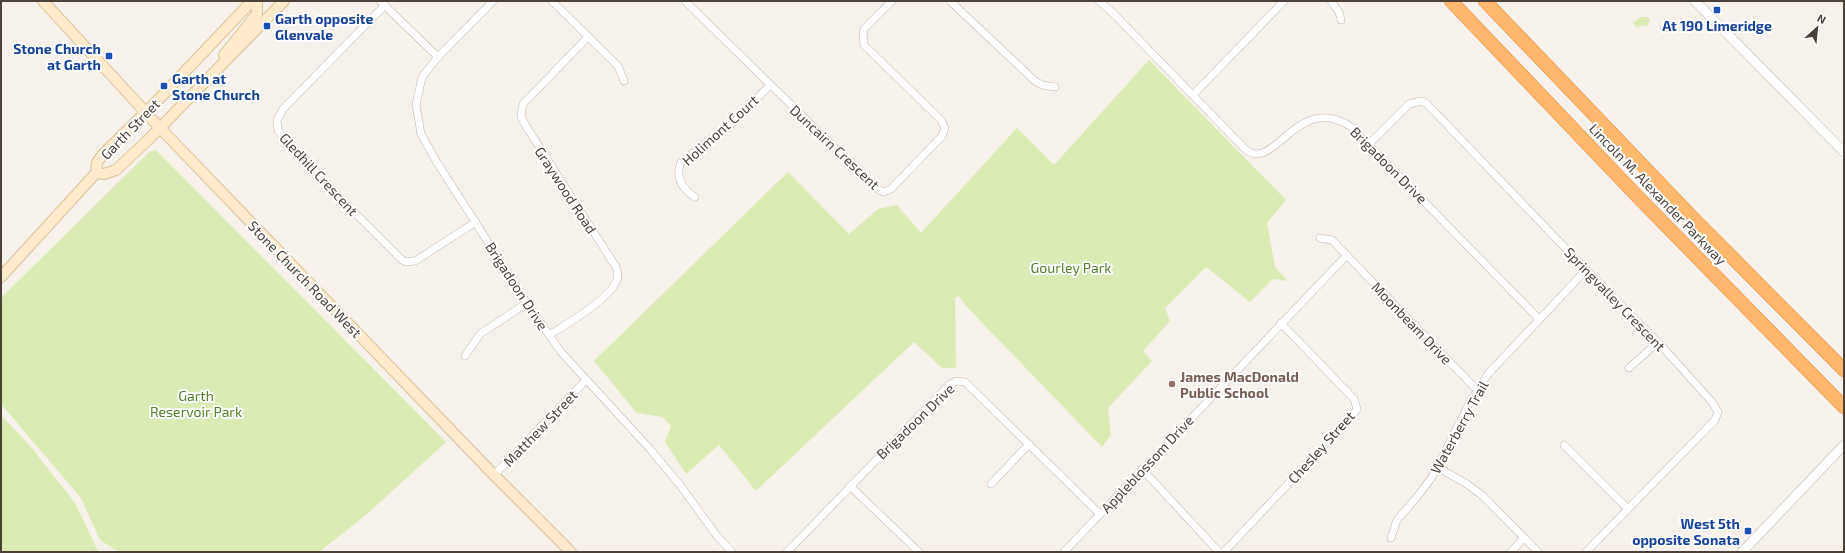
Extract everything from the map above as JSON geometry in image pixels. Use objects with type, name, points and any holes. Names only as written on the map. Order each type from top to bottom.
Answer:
[{"type":"highway","name":"Lincoln M. Alexander Parkway","points":[[1451,1],[1638,197],[1844,407]]},
{"type":"highway","name":"Lincoln M. Alexander Parkway","points":[[1485,1],[1693,218],[1844,370]]},
{"type":"main road","name":"Stone Church Road West","points":[[43,1],[160,128],[494,475],[571,552]]},
{"type":"main road","name":"Garth Street","points":[[1,277],[96,173],[97,163],[102,155],[146,112],[252,1]]},
{"type":"main road","points":[[202,86],[257,14],[257,1]]},
{"type":"main road","name":"Garth Street","points":[[96,173],[104,174],[116,170],[202,86],[284,1]]},
{"type":"street","name":"Brigadoon Drive","points":[[493,1],[438,57],[422,77],[416,105],[417,119],[421,134],[436,161],[550,335],[586,380],[650,449],[680,485],[717,536],[732,552]]},
{"type":"street","points":[[552,1],[618,66],[624,81]]},
{"type":"street","name":"Duncairn Crescent","points":[[685,1],[876,188],[883,192],[891,189],[942,136],[945,128],[941,120],[864,45],[864,29],[892,1]]},
{"type":"street","points":[[950,1],[1035,81],[1042,85],[1055,87]]},
{"type":"street","name":"Brigadoon Drive","points":[[1099,1],[1113,13],[1245,149],[1253,154],[1265,153],[1298,126],[1319,118],[1336,119],[1346,123],[1369,144],[1539,319]]},
{"type":"street","points":[[1192,95],[1284,1]]},
{"type":"street","points":[[1331,1],[1339,12],[1341,20]]},
{"type":"street","points":[[1696,1],[1844,152]]},
{"type":"street","points":[[382,3],[438,57]]},
{"type":"street","name":"Gledhill Crescent","points":[[382,3],[283,109],[277,120],[278,131],[342,200],[401,259],[406,262],[415,261],[476,222]]},
{"type":"street","name":"Graywood Road","points":[[550,335],[589,309],[615,285],[618,277],[616,267],[521,116],[523,104],[588,36]]},
{"type":"street","name":"Holimont Court","points":[[695,197],[686,190],[679,178],[678,170],[681,162],[733,122],[770,85]]},
{"type":"street","name":"Springvalley Crescent","points":[[1369,144],[1409,104],[1421,101],[1427,104],[1586,270],[1658,342],[1712,402],[1718,412],[1715,420],[1586,552]]},
{"type":"street","name":"Moonbeam Drive","points":[[1320,238],[1332,240],[1477,390]]},
{"type":"street","name":"Appleblossom Drive","points":[[1064,552],[1346,255]]},
{"type":"street","name":"Waterberry Trail","points":[[1391,538],[1397,520],[1421,492],[1437,467],[1477,390],[1499,361],[1586,270]]},
{"type":"street","points":[[464,356],[480,334],[528,303]]},
{"type":"street","name":"Chesley Street","points":[[1224,552],[1354,414],[1357,409],[1354,399],[1281,323]]},
{"type":"street","points":[[1629,368],[1658,342]]},
{"type":"street","name":"Matthew Street","points":[[494,475],[586,380]]},
{"type":"street","name":"Brigadoon Drive","points":[[787,552],[949,385],[956,381],[965,382],[1100,514]]},
{"type":"street","points":[[991,484],[1029,444]]},
{"type":"street","points":[[1564,445],[1628,509]]},
{"type":"street","points":[[1742,552],[1844,445]]},
{"type":"street","points":[[1437,467],[1478,492],[1538,552]]},
{"type":"street","points":[[1142,469],[1219,552]]},
{"type":"street","points":[[850,486],[919,552]]},
{"type":"street","points":[[1511,552],[1524,538]]},
{"type":"green space","points":[[1640,17],[1647,17],[1650,20],[1647,26],[1642,25],[1637,28],[1633,23]]},
{"type":"green space","name":"Gourley Park","points":[[1149,60],[1286,200],[1267,223],[1275,267],[1288,281],[1273,279],[1250,302],[1206,267],[1165,308],[1170,321],[1143,351],[1152,361],[1108,408],[1111,435],[1102,447],[965,305],[959,296],[955,298],[956,368],[942,368],[914,342],[756,491],[719,445],[686,474],[665,442],[671,426],[662,417],[637,413],[594,361],[788,172],[849,234],[878,209],[897,205],[921,233],[1017,128],[1054,165]]},
{"type":"green space","name":"Garth Reservoir Park","points":[[156,150],[446,442],[366,515],[319,552],[119,552],[100,540],[81,498],[1,404],[1,298],[149,152]]},
{"type":"green space","points":[[1,415],[31,447],[75,503],[98,551],[100,552],[1,552]]},
{"type":"place","name":"At 190 Limeridge","points":[[1717,10]]},
{"type":"place","name":"Garth opposite Glenvale","points":[[267,26]]},
{"type":"place","name":"Stone Church at Garth","points":[[109,56]]},
{"type":"place","name":"Garth at Stone Church","points":[[164,86]]},
{"type":"place","name":"James MacDonald Public School","points":[[1172,384]]},
{"type":"place","name":"West 5th opposite Sonata","points":[[1748,531]]}]
